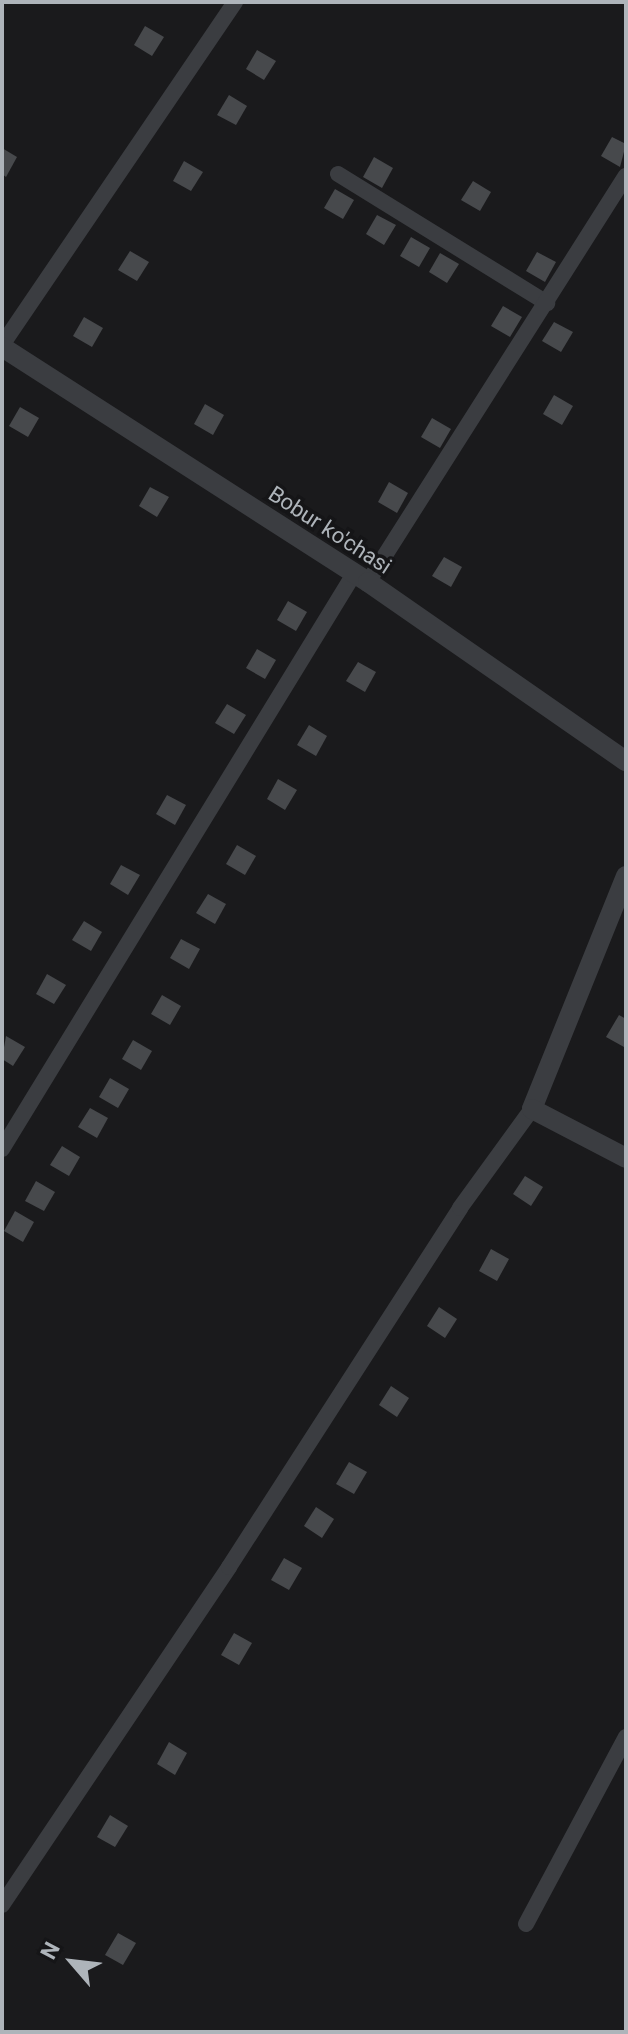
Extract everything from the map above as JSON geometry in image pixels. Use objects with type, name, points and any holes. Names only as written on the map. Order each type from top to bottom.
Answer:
[{"type":"street","points":[[2,346],[235,2]]},
{"type":"street","points":[[338,174],[547,303]]},
{"type":"street","points":[[2,1149],[361,578],[547,303],[626,176]]},
{"type":"street","name":"Bobur ko'chasi","points":[[2,346],[361,578],[626,761]]},
{"type":"street","points":[[2,1905],[229,1567],[460,1208],[532,1109],[626,876]]},
{"type":"street","points":[[532,1109],[626,1158]]},
{"type":"street","points":[[526,1924],[626,1737]]},
{"type":"building","points":[[145,26],[164,37],[152,56],[134,45]]},
{"type":"building","points":[[257,50],[276,61],[264,80],[246,69]]},
{"type":"building","points":[[229,95],[247,106],[236,125],[217,115]]},
{"type":"building","points":[[612,137],[626,144],[620,167],[601,156]]},
{"type":"building","points":[[2,148],[17,157],[6,177],[2,174]]},
{"type":"building","points":[[374,157],[393,168],[382,188],[363,177]]},
{"type":"building","points":[[184,161],[203,172],[191,191],[173,181]]},
{"type":"building","points":[[473,181],[491,192],[480,211],[461,200]]},
{"type":"building","points":[[335,189],[354,200],[343,219],[324,208]]},
{"type":"building","points":[[377,215],[396,225],[384,245],[366,234]]},
{"type":"building","points":[[411,237],[430,248],[419,267],[400,256]]},
{"type":"building","points":[[130,251],[149,262],[137,281],[118,270]]},
{"type":"building","points":[[537,252],[556,262],[545,282],[526,271]]},
{"type":"building","points":[[440,253],[459,264],[447,283],[429,272]]},
{"type":"building","points":[[503,306],[522,317],[510,337],[491,326]]},
{"type":"building","points":[[84,317],[103,328],[92,347],[73,336]]},
{"type":"building","points":[[554,322],[573,332],[561,352],[542,341]]},
{"type":"building","points":[[554,395],[573,406],[562,425],[543,414]]},
{"type":"building","points":[[205,404],[224,415],[213,435],[194,424]]},
{"type":"building","points":[[20,407],[39,418],[28,437],[9,426]]},
{"type":"building","points":[[432,418],[451,429],[440,448],[421,437]]},
{"type":"building","points":[[389,482],[408,493],[397,513],[378,502]]},
{"type":"building","points":[[150,487],[169,497],[157,517],[139,506]]},
{"type":"building","points":[[444,557],[462,567],[451,587],[432,576]]},
{"type":"building","points":[[288,601],[307,612],[296,631],[277,620]]},
{"type":"building","points":[[257,649],[276,660],[265,679],[246,668]]},
{"type":"building","points":[[358,662],[376,672],[365,692],[346,681]]},
{"type":"building","points":[[227,704],[246,715],[234,734],[215,723]]},
{"type":"building","points":[[309,725],[327,736],[316,756],[297,745]]},
{"type":"building","points":[[278,779],[297,790],[285,810],[267,799]]},
{"type":"building","points":[[167,795],[186,805],[175,825],[156,814]]},
{"type":"building","points":[[237,845],[256,856],[245,875],[226,864]]},
{"type":"building","points":[[121,865],[140,875],[128,895],[110,884]]},
{"type":"building","points":[[208,894],[226,904],[215,924],[196,913]]},
{"type":"building","points":[[84,921],[102,932],[91,951],[72,940]]},
{"type":"building","points":[[181,939],[200,949],[189,969],[170,958]]},
{"type":"building","points":[[47,974],[66,985],[54,1004],[36,994]]},
{"type":"building","points":[[162,995],[181,1006],[170,1025],[151,1014]]},
{"type":"building","points":[[619,1015],[626,1019],[624,1047],[606,1037]]},
{"type":"building","points":[[6,1036],[25,1047],[13,1066],[2,1059]]},
{"type":"building","points":[[133,1040],[152,1051],[141,1070],[122,1059]]},
{"type":"building","points":[[110,1078],[129,1089],[118,1108],[99,1097]]},
{"type":"building","points":[[90,1108],[108,1118],[97,1138],[78,1127]]},
{"type":"building","points":[[62,1146],[80,1157],[69,1176],[50,1165]]},
{"type":"building","points":[[525,1176],[543,1187],[531,1206],[513,1194]]},
{"type":"building","points":[[36,1181],[55,1192],[44,1211],[25,1201]]},
{"type":"building","points":[[15,1211],[34,1222],[23,1242],[4,1231]]},
{"type":"building","points":[[491,1249],[509,1259],[497,1281],[479,1271]]},
{"type":"building","points":[[439,1307],[457,1319],[445,1338],[427,1326]]},
{"type":"building","points":[[391,1386],[409,1398],[397,1417],[379,1405]]},
{"type":"building","points":[[349,1462],[367,1472],[354,1494],[336,1484]]},
{"type":"building","points":[[316,1507],[334,1519],[322,1538],[304,1526]]},
{"type":"building","points":[[284,1558],[302,1568],[289,1590],[271,1580]]},
{"type":"building","points":[[234,1633],[252,1643],[239,1665],[221,1655]]},
{"type":"building","points":[[169,1742],[187,1753],[175,1775],[157,1764]]},
{"type":"building","points":[[110,1815],[128,1826],[115,1847],[97,1837]]},
{"type":"building","points":[[118,1933],[136,1943],[123,1965],[105,1955]]}]
